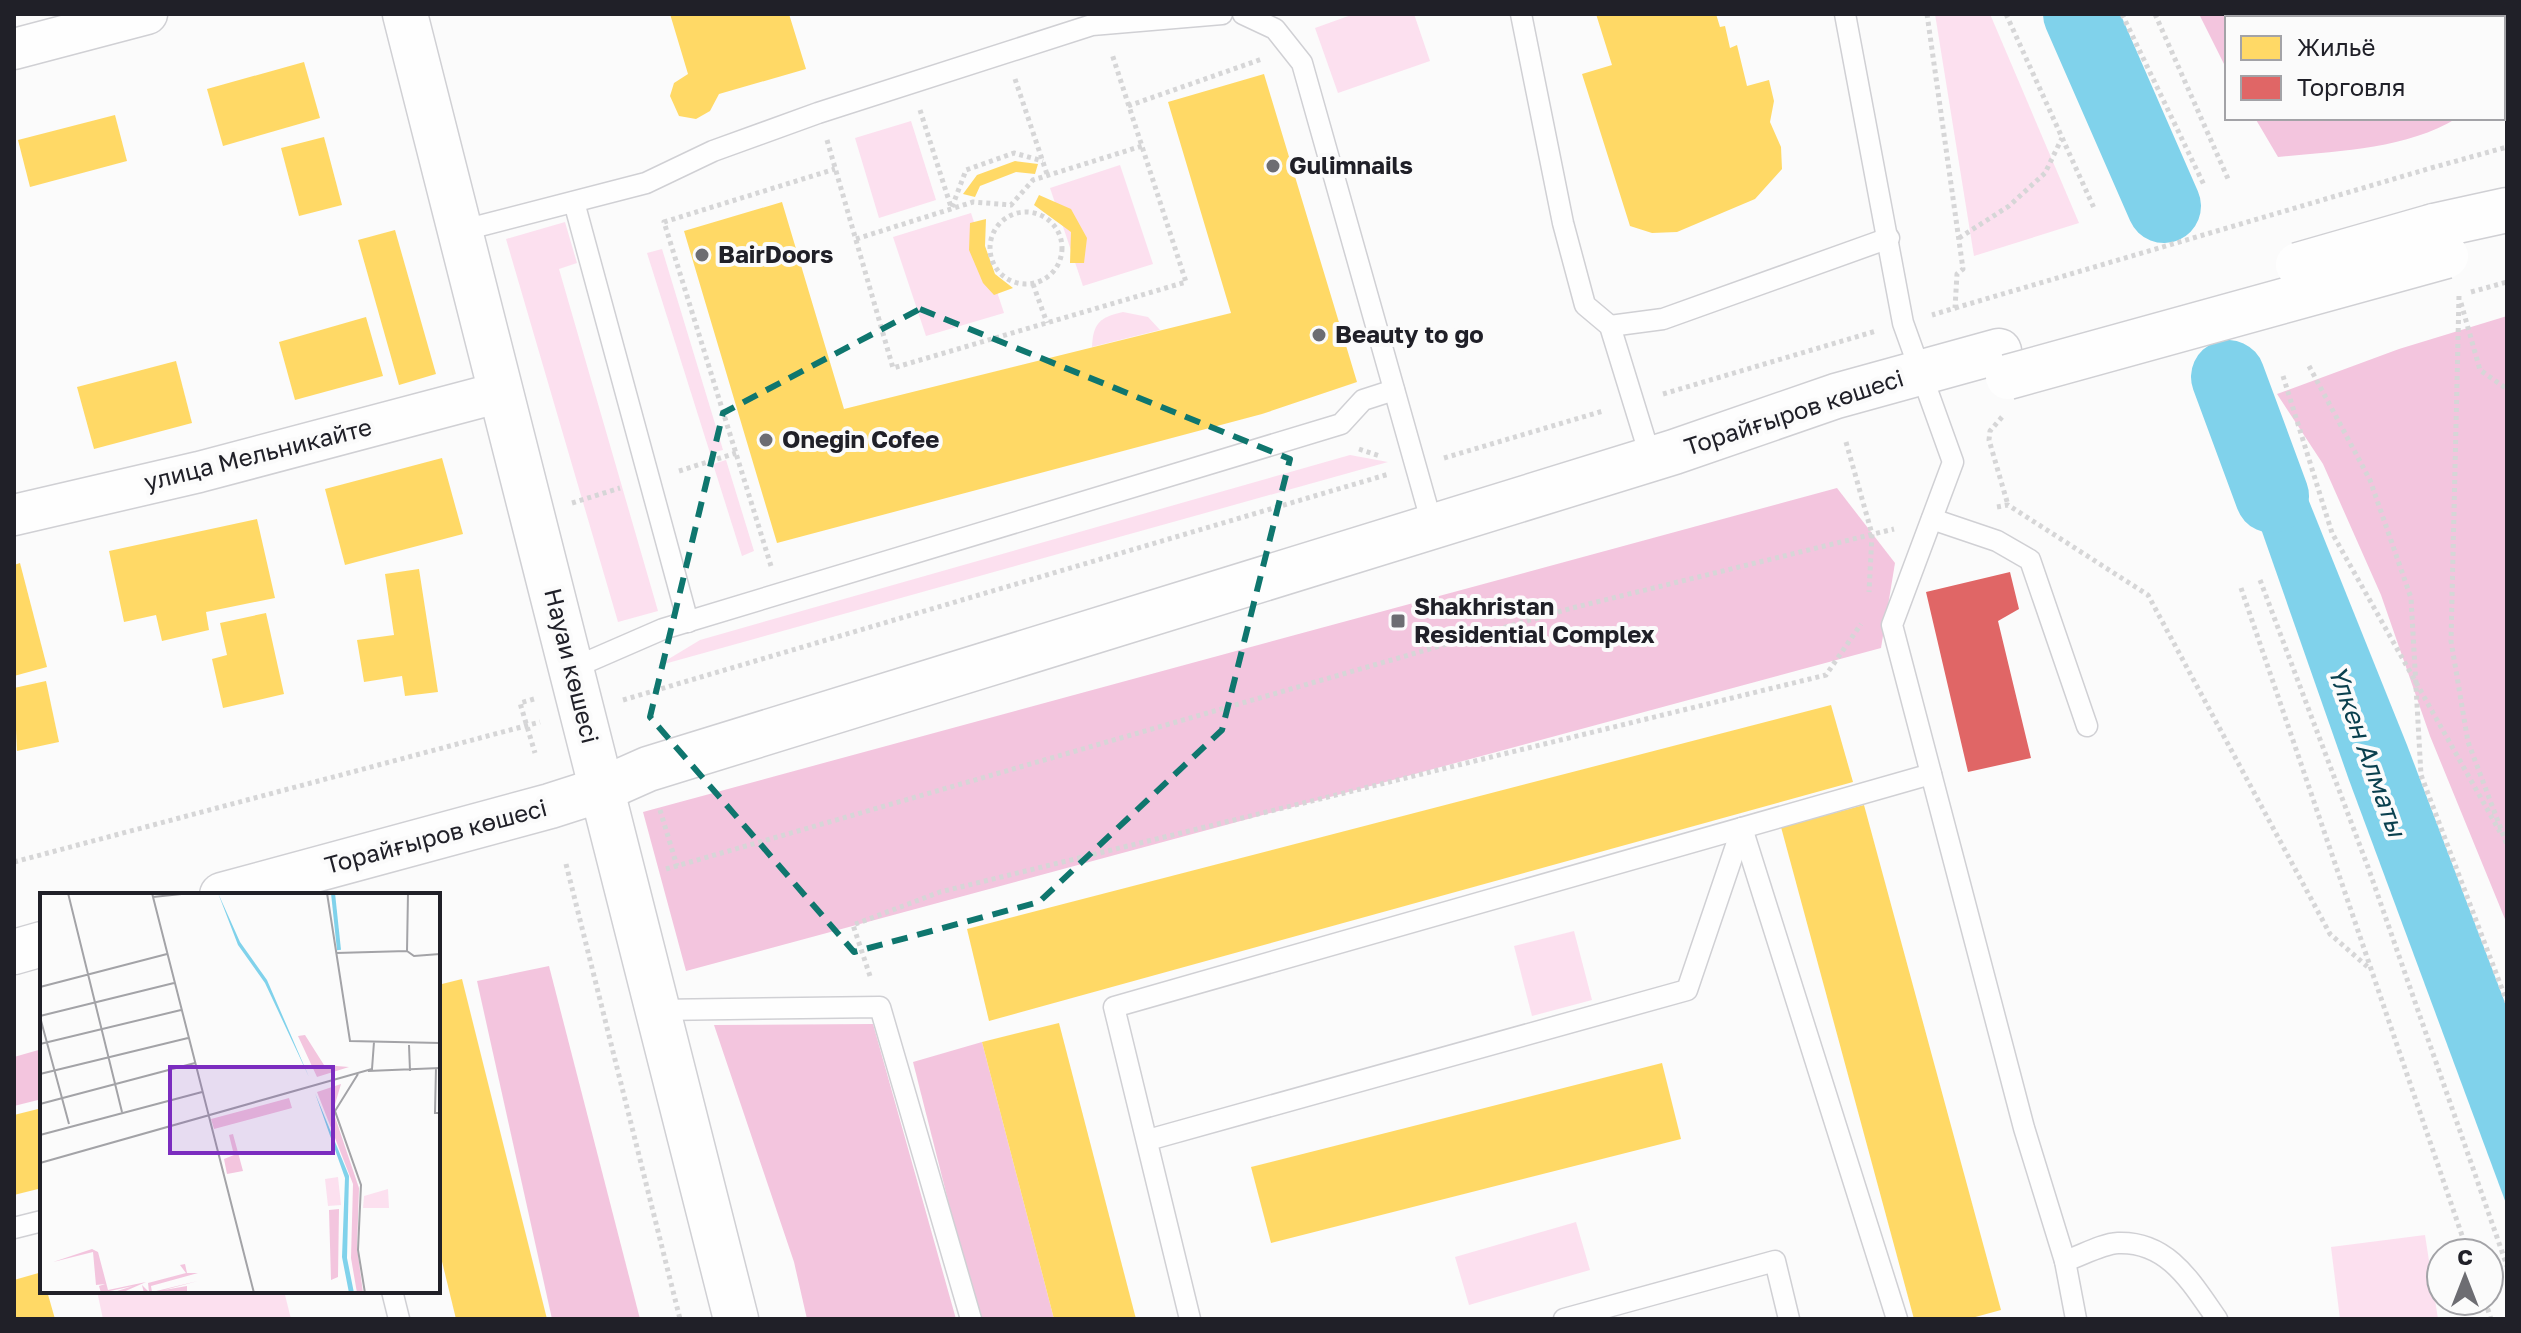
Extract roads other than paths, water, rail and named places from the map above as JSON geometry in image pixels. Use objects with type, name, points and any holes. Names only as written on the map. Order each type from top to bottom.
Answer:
[{"type":"street","points":[[14,49],[147,14]]},
{"type":"street","name":"Науаи көшесі","points":[[405,14],[736,1319]]},
{"type":"street","name":"Торайғыров көшесі","points":[[2440,241],[2507,210]]},
{"type":"street","name":"Торайғыров көшесі","points":[[237,893],[288,886],[603,789],[671,762],[1663,455],[1836,396],[1926,385],[2440,241],[2507,230]]},
{"type":"street","name":"улица Мельникайте","points":[[14,515],[199,472],[501,392]]},
{"type":"street","points":[[14,952],[40,945]]},
{"type":"lane","points":[[460,231],[646,183],[713,151],[818,113],[1102,24],[1222,14]]},
{"type":"lane","points":[[1243,14],[1275,29],[1302,63],[1432,524]]},
{"type":"lane","points":[[1521,14],[1563,223],[1585,305],[1610,326],[1635,402],[1663,455]]},
{"type":"lane","points":[[1845,14],[1903,323],[1953,462],[1892,625],[2024,1128],[2065,1261],[2076,1319]]},
{"type":"lane","points":[[574,202],[688,622]]},
{"type":"lane","points":[[1610,326],[1663,319],[1889,238]]},
{"type":"lane","points":[[571,669],[688,622],[1341,424],[1363,400],[1394,390]]},
{"type":"lane","points":[[1932,519],[1997,541],[2030,560],[2087,726]]},
{"type":"lane","points":[[1190,1319],[1114,1007],[1931,774]]},
{"type":"lane","points":[[1148,1140],[1687,990],[1742,828]]},
{"type":"lane","points":[[1742,828],[1897,1319]]},
{"type":"lane","points":[[658,1010],[880,1007],[971,1319]]},
{"type":"lane","points":[[14,1228],[40,1222]]},
{"type":"lane","points":[[2065,1261],[2116,1243],[2154,1247],[2184,1272],[2217,1319]]},
{"type":"lane","points":[[1564,1319],[1775,1261],[1789,1319]]},
{"type":"lane","points":[[392,1293],[399,1319]]},
{"type":"water","points":[[2059,14],[2111,14],[2158,120],[2148,169],[2117,135]]},
{"type":"water","points":[[2238,402],[2280,429],[2407,745],[2507,1008],[2507,1206],[2349,780],[2232,446]]},
{"type":"waterway","name":"Үлкен Алматы","points":[[2080,14],[2164,206]]},
{"type":"waterway","name":"Үлкен Алматы","points":[[2228,377],[2272,496]]},
{"type":"place","name":"Gulimnails","points":[[1273,166]]},
{"type":"place","name":"BairDoors","points":[[702,255]]},
{"type":"place","name":"Beauty to go","points":[[1319,335]]},
{"type":"place","name":"Onegin Cofee","points":[[766,440]]},
{"type":"place","name":"Shakhristan Residential Complex","points":[[1398,621]]}]
